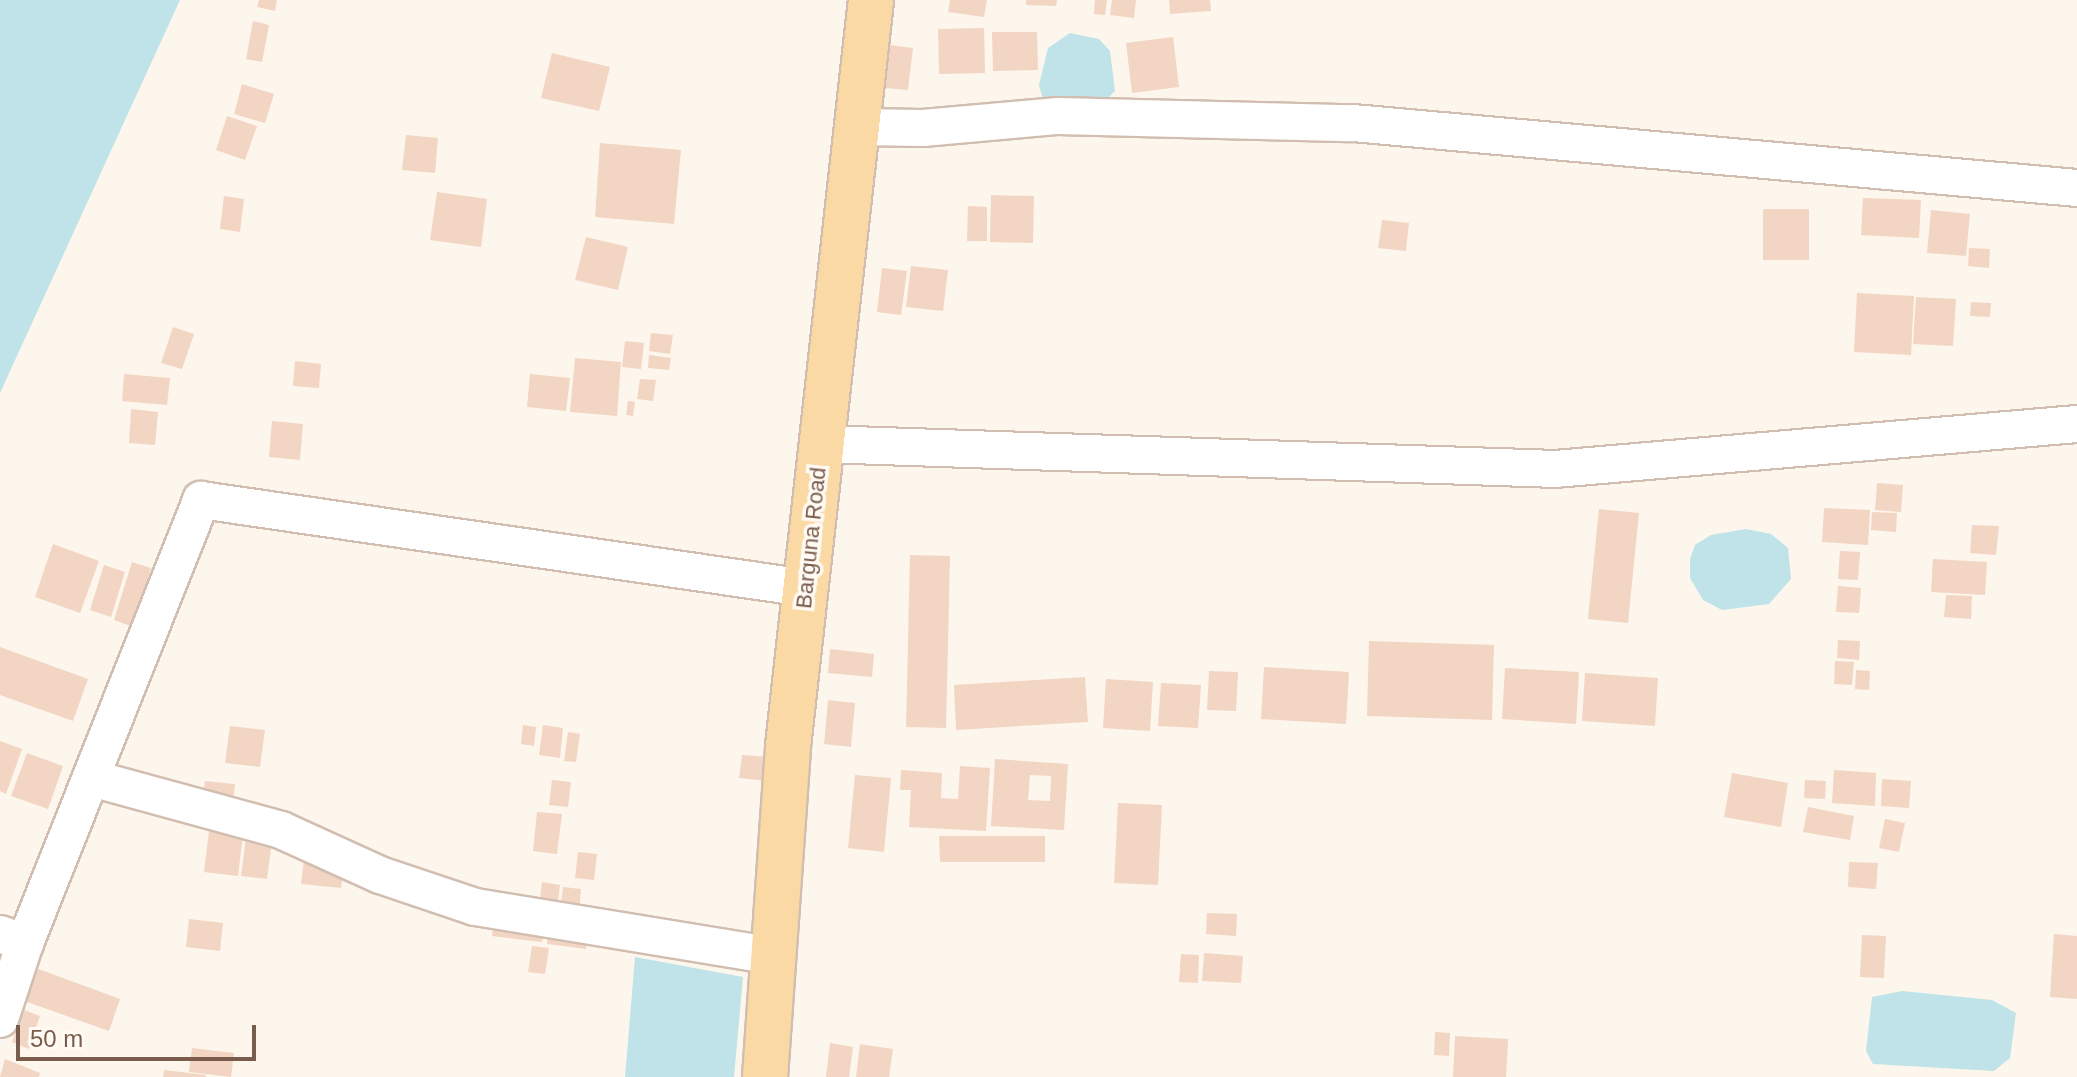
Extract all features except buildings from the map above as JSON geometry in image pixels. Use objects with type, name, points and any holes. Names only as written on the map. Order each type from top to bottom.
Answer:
[{"type":"main road","name":"Barguna Road","points":[[765,1077],[806,588],[871,0]]},
{"type":"street","points":[[857,127],[923,128],[1058,116],[1353,123],[2077,188]]},
{"type":"street","points":[[822,444],[1555,469],[2077,424]]},
{"type":"street","points":[[0,1019],[13,939],[91,778],[201,500],[806,588]]},
{"type":"street","points":[[91,778],[281,830],[380,875],[475,907],[774,956]]},
{"type":"water","points":[[0,0],[180,0],[0,393]]},
{"type":"water","points":[[1070,33],[1099,39],[1110,51],[1115,91],[1104,102],[1044,103],[1039,85],[1048,48]]},
{"type":"water","points":[[1746,529],[1771,534],[1788,548],[1791,579],[1769,604],[1722,610],[1703,600],[1690,578],[1690,559],[1695,545],[1711,535]]},
{"type":"water","points":[[635,957],[743,977],[734,1077],[625,1077]]},
{"type":"water","points":[[1902,991],[1992,1000],[2016,1013],[2010,1058],[1994,1071],[1873,1064],[1866,1051],[1872,997]]}]
